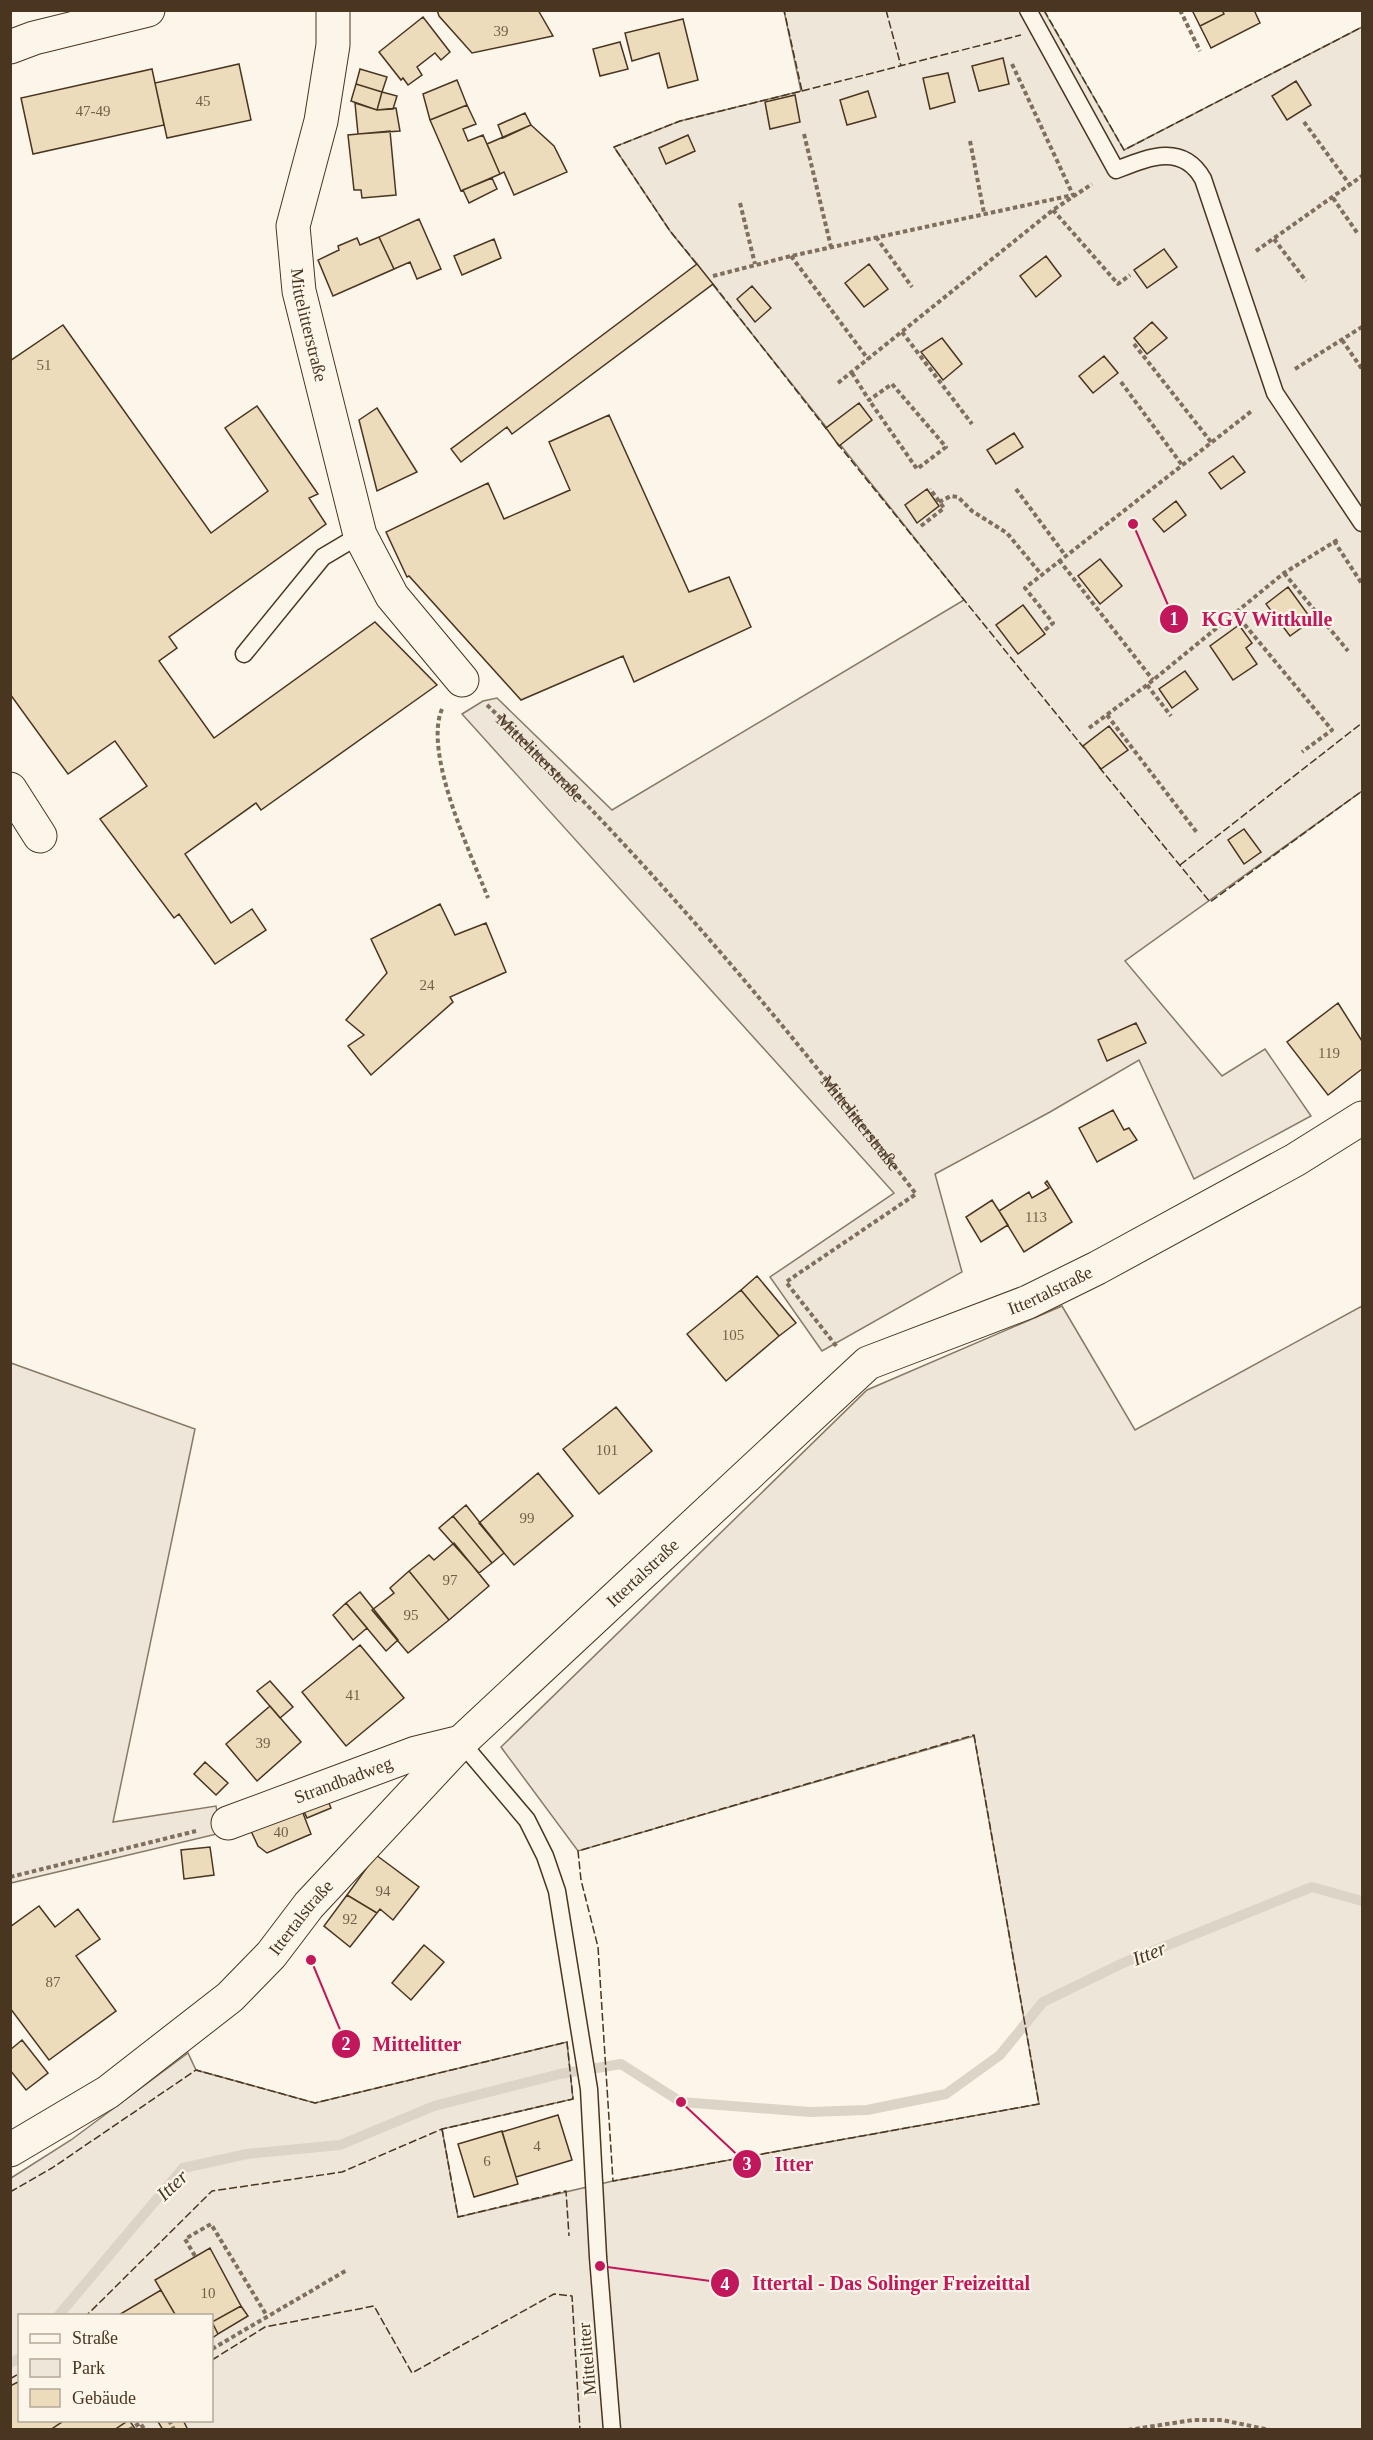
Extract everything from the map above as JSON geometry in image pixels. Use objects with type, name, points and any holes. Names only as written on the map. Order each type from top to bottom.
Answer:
[{"type":"street","points":[[10,47],[34,38],[148,10]]},
{"type":"street","name":"Mittelitterstraße","points":[[333,10],[333,45],[321,121],[293,226],[299,291],[360,535],[392,596],[462,680]]},
{"type":"street","points":[[10,789],[40,836]]},
{"type":"street","name":"Ittertalstraße","points":[[10,2150],[108,2092],[230,1997],[271,1955],[309,1905],[461,1742],[868,1363],[1028,1302],[1097,1268],[1294,1160],[1362,1118]]},
{"type":"street","name":"Strandbadweg","points":[[228,1823],[416,1753],[461,1742]]},
{"type":"lane","points":[[1028,10],[1116,170],[1166,154],[1183,159],[1196,168],[1203,179],[1273,388],[1362,524]]},
{"type":"lane","points":[[244,654],[323,557],[360,535]]},
{"type":"lane","name":"Mittelitter","points":[[461,1742],[527,1820],[545,1856],[557,1891],[588,2089],[598,2257],[612,2430]]},
{"type":"path","points":[[1180,10],[1200,51]]},
{"type":"path","points":[[1012,64],[1073,195]]},
{"type":"path","points":[[1304,122],[1350,185]]},
{"type":"path","points":[[804,134],[831,247]]},
{"type":"path","points":[[970,141],[984,213]]},
{"type":"path","points":[[1232,266],[1362,176]]},
{"type":"path","points":[[838,383],[1073,195]]},
{"type":"path","points":[[713,276],[755,264],[1073,195]]},
{"type":"path","points":[[1333,197],[1359,234]]},
{"type":"path","points":[[741,203],[755,264]]},
{"type":"path","points":[[1053,210],[1118,284],[1130,275]]},
{"type":"path","points":[[876,237],[912,287]]},
{"type":"path","points":[[1274,239],[1306,281]]},
{"type":"path","points":[[791,256],[868,359]]},
{"type":"path","points":[[1045,630],[1053,623],[1025,588],[1211,442],[1273,388],[1362,327]]},
{"type":"path","points":[[902,332],[972,424]]},
{"type":"path","points":[[1342,340],[1362,369]]},
{"type":"path","points":[[1134,344],[1211,442]]},
{"type":"path","points":[[852,373],[869,400],[917,469],[946,447],[892,384],[869,400]]},
{"type":"path","points":[[1121,382],[1182,465]]},
{"type":"path","points":[[921,526],[944,508],[930,489]]},
{"type":"path","points":[[1017,489],[1065,555]]},
{"type":"path","points":[[939,502],[951,496],[958,497],[972,511],[1007,533],[1041,574]]},
{"type":"path","points":[[1089,728],[1153,681],[1284,573],[1344,536]]},
{"type":"path","points":[[1334,541],[1362,584]]},
{"type":"path","points":[[1059,560],[1153,681]]},
{"type":"path","points":[[1284,573],[1348,651]]},
{"type":"path","points":[[1235,613],[1332,730],[1302,752]]},
{"type":"path","points":[[462,680],[441,711],[437,734],[439,759],[459,822],[488,898]]},
{"type":"path","name":"Mittelitterstraße","points":[[462,680],[566,783],[666,890],[839,1094],[916,1194],[786,1282],[843,1354]]},
{"type":"path","points":[[1147,685],[1171,717]]},
{"type":"path","points":[[1107,715],[1198,834]]},
{"type":"path","points":[[10,1877],[228,1823]]},
{"type":"path","points":[[195,2256],[185,2239],[211,2224],[267,2316]]},
{"type":"path","points":[[213,2348],[347,2270]]},
{"type":"path","points":[[1128,2430],[1193,2420],[1222,2420],[1270,2430]]},
{"type":"path","points":[[129,2430],[140,2423],[145,2430]]},
{"type":"green space","points":[[784,11],[1044,11],[1124,150],[1362,27],[1362,791],[1125,961],[1222,1076],[1265,1049],[1311,1116],[1194,1179],[1139,1060],[1050,1112],[935,1174],[962,1272],[822,1351],[770,1277],[894,1193],[462,714],[483,701],[497,698],[612,810],[964,600],[670,231],[614,147],[680,121],[801,91]]},
{"type":"green space","points":[[1062,1306],[1135,1430],[1362,1306],[1362,2429],[11,2430],[11,2178],[71,2140],[188,2053],[196,2070],[315,2103],[567,2042],[573,2099],[442,2129],[458,2217],[613,2181],[1039,2104],[974,1736],[578,1851],[501,1747],[867,1390]]},
{"type":"green space","points":[[11,1363],[195,1429],[113,1822],[216,1806],[221,1833],[11,1883]]},
{"type":"building","points":[[437,10],[538,10],[553,36],[472,53],[439,16]]},
{"type":"building","points":[[1192,10],[1222,10],[1224,14],[1200,26]]},
{"type":"building","points":[[1222,10],[1254,10],[1260,23],[1211,48],[1200,26],[1224,14]]},
{"type":"building","points":[[423,17],[450,52],[441,60],[435,53],[417,67],[422,75],[408,85],[403,78],[401,80],[379,52]]},
{"type":"building","points":[[683,19],[698,80],[668,88],[659,53],[632,61],[625,33]]},
{"type":"building","points":[[620,42],[628,69],[600,76],[593,49]]},
{"type":"building","points":[[1003,58],[1009,84],[979,91],[972,66]]},
{"type":"building","points":[[239,64],[251,120],[167,138],[155,83]]},
{"type":"building","points":[[152,69],[164,125],[33,154],[21,98]]},
{"type":"building","points":[[360,69],[387,77],[382,92],[356,84]]},
{"type":"building","points":[[948,73],[955,102],[930,109],[923,78]]},
{"type":"building","points":[[457,80],[467,105],[430,120],[423,94]]},
{"type":"building","points":[[1296,81],[1311,105],[1287,120],[1272,96]]},
{"type":"building","points":[[356,84],[382,92],[377,110],[351,101]]},
{"type":"building","points":[[868,91],[876,117],[847,125],[840,100]]},
{"type":"building","points":[[382,92],[397,96],[393,109],[377,110]]},
{"type":"building","points":[[795,95],[800,122],[770,129],[765,102]]},
{"type":"building","points":[[355,103],[377,110],[396,108],[400,131],[358,134]]},
{"type":"building","points":[[467,105],[476,124],[463,129],[468,141],[483,135],[500,174],[461,191],[430,120]]},
{"type":"building","points":[[525,113],[531,125],[503,138],[498,125]]},
{"type":"building","points":[[531,125],[554,146],[567,172],[514,195],[504,172],[500,174],[487,144]]},
{"type":"building","points":[[390,131],[396,195],[362,198],[361,190],[354,190],[348,135]]},
{"type":"building","points":[[688,135],[695,151],[666,164],[659,148]]},
{"type":"building","points":[[492,178],[497,189],[469,203],[463,190]]},
{"type":"building","points":[[419,219],[441,269],[417,279],[410,262],[394,269],[379,237]]},
{"type":"building","points":[[379,237],[394,269],[333,296],[318,260],[339,250],[338,246],[357,238],[360,245]]},
{"type":"building","points":[[494,239],[501,258],[462,275],[454,256]]},
{"type":"building","points":[[1164,249],[1177,267],[1147,288],[1134,270]]},
{"type":"building","points":[[1046,256],[1061,276],[1036,297],[1020,276]]},
{"type":"building","points":[[697,264],[713,284],[512,434],[507,427],[461,462],[451,449]]},
{"type":"building","points":[[869,264],[888,289],[864,307],[845,283]]},
{"type":"building","points":[[752,286],[771,308],[755,322],[737,299]]},
{"type":"building","points":[[1152,322],[1167,338],[1147,354],[1134,338]]},
{"type":"building","points":[[63,325],[211,533],[268,491],[225,428],[257,406],[318,494],[309,498],[326,524],[169,637],[177,648],[159,661],[214,738],[375,622],[437,685],[261,810],[256,803],[185,854],[231,923],[252,909],[266,930],[215,964],[179,914],[174,918],[100,819],[147,786],[115,741],[68,774],[10,694],[10,361]]},
{"type":"building","points":[[942,338],[962,364],[943,380],[921,352]]},
{"type":"building","points":[[1104,356],[1118,373],[1093,393],[1079,376]]},
{"type":"building","points":[[859,403],[872,420],[839,446],[826,428]]},
{"type":"building","points":[[377,408],[417,472],[377,491],[359,420]]},
{"type":"building","points":[[609,415],[689,592],[729,577],[751,627],[634,682],[623,656],[521,700],[409,576],[407,577],[386,532],[488,483],[504,519],[570,490],[549,442]]},
{"type":"building","points":[[1014,433],[1023,447],[996,464],[987,450]]},
{"type":"building","points":[[1233,456],[1245,472],[1221,489],[1209,473]]},
{"type":"building","points":[[927,489],[939,506],[917,523],[905,505]]},
{"type":"building","points":[[1176,501],[1186,515],[1164,532],[1153,519]]},
{"type":"building","points":[[1100,559],[1122,586],[1100,604],[1078,576]]},
{"type":"building","points":[[1288,587],[1312,620],[1290,636],[1266,604]]},
{"type":"building","points":[[1023,605],[1045,634],[1018,654],[996,625]]},
{"type":"building","points":[[1239,625],[1252,643],[1246,648],[1257,664],[1233,680],[1210,646]]},
{"type":"building","points":[[1185,671],[1198,689],[1172,708],[1159,689]]},
{"type":"building","points":[[1109,726],[1128,750],[1101,769],[1083,746]]},
{"type":"building","points":[[1244,829],[1261,852],[1244,864],[1228,840]]},
{"type":"building","points":[[440,904],[455,935],[486,923],[506,972],[450,997],[453,1002],[371,1075],[348,1046],[364,1035],[346,1020],[387,973],[371,939]]},
{"type":"building","points":[[1338,1003],[1362,1041],[1362,1069],[1328,1095],[1287,1042]]},
{"type":"building","points":[[1136,1023],[1146,1043],[1107,1061],[1098,1040]]},
{"type":"building","points":[[1113,1110],[1124,1130],[1129,1128],[1137,1140],[1097,1162],[1079,1128]]},
{"type":"building","points":[[1047,1181],[1072,1222],[1024,1252],[999,1211],[1029,1192],[1032,1198],[1049,1188],[1045,1183]]},
{"type":"building","points":[[992,1200],[1008,1225],[981,1242],[966,1217]]},
{"type":"building","points":[[757,1276],[796,1323],[779,1336],[741,1290]]},
{"type":"building","points":[[741,1290],[779,1336],[726,1381],[687,1334]]},
{"type":"building","points":[[616,1407],[652,1451],[599,1494],[563,1449]]},
{"type":"building","points":[[538,1473],[573,1516],[514,1565],[479,1523]]},
{"type":"building","points":[[466,1505],[504,1553],[492,1563],[453,1516]]},
{"type":"building","points":[[453,1516],[492,1563],[479,1573],[439,1528]]},
{"type":"building","points":[[454,1543],[489,1586],[449,1620],[409,1571],[429,1555],[434,1560]]},
{"type":"building","points":[[409,1571],[449,1620],[408,1653],[372,1610],[394,1593],[390,1588]]},
{"type":"building","points":[[360,1592],[398,1640],[386,1651],[346,1603]]},
{"type":"building","points":[[346,1603],[367,1628],[353,1640],[333,1615]]},
{"type":"building","points":[[360,1645],[404,1698],[346,1746],[302,1692]]},
{"type":"building","points":[[270,1681],[293,1707],[280,1718],[257,1691]]},
{"type":"building","points":[[270,1706],[301,1742],[257,1781],[226,1744]]},
{"type":"building","points":[[205,1762],[228,1783],[216,1795],[194,1774]]},
{"type":"building","points":[[326,1796],[331,1808],[307,1818],[302,1807]]},
{"type":"building","points":[[301,1808],[311,1834],[267,1853],[258,1846],[250,1829]]},
{"type":"building","points":[[210,1847],[214,1875],[184,1879],[181,1850]]},
{"type":"building","points":[[376,1855],[419,1887],[393,1920],[380,1909],[377,1913],[347,1895]]},
{"type":"building","points":[[347,1895],[377,1913],[350,1947],[324,1926]]},
{"type":"building","points":[[39,1906],[55,1927],[78,1909],[100,1939],[76,1956],[116,2011],[49,2060],[10,2008],[10,1927]]},
{"type":"building","points":[[424,1945],[444,1962],[411,2000],[392,1983]]},
{"type":"building","points":[[22,2040],[48,2073],[26,2090],[10,2070],[10,2050]]},
{"type":"building","points":[[558,2115],[572,2160],[516,2177],[502,2132]]},
{"type":"building","points":[[502,2131],[518,2184],[474,2197],[458,2144]]},
{"type":"building","points":[[210,2248],[241,2306],[213,2321],[213,2314],[175,2314],[155,2280]]},
{"type":"building","points":[[161,2290],[175,2314],[120,2314]]},
{"type":"building","points":[[241,2306],[248,2316],[218,2334],[213,2321]]},
{"type":"building","points":[[213,2324],[218,2334],[213,2337]]},
{"type":"building","points":[[18,2382],[18,2422],[62,2422],[50,2430],[10,2430],[10,2386]]},
{"type":"building","points":[[62,2422],[126,2422],[114,2430],[50,2430]]},
{"type":"building","points":[[126,2422],[130,2422],[136,2430],[114,2430]]},
{"type":"building","points":[[158,2422],[184,2422],[188,2430],[163,2430]]},
{"type":"waterway","name":"Itter","points":[[60,2314],[183,2168],[247,2154],[340,2145],[434,2106],[560,2074],[621,2064],[681,2102],[810,2112],[867,2110],[946,2094],[1000,2055],[1043,2002],[1123,1963],[1312,1887],[1362,1901]]},
{"type":"waterway","name":"Itter","points":[[10,2363],[18,2359]]},
{"type":"fence","points":[[697,264],[670,231],[614,147],[680,121],[802,91],[784,10]]},
{"type":"fence","points":[[886,10],[901,66]]},
{"type":"fence","points":[[1044,10],[1124,150],[1362,27]]},
{"type":"fence","points":[[802,91],[1021,35]]},
{"type":"fence","points":[[713,284],[828,431]]},
{"type":"fence","points":[[837,443],[1084,748]]},
{"type":"fence","points":[[1180,865],[1362,723]]},
{"type":"fence","points":[[1099,767],[1210,902],[1362,791]]},
{"type":"fence","points":[[974,1735],[1039,2104],[613,2181],[598,1947],[581,1880],[578,1851],[974,1735]]},
{"type":"fence","points":[[10,2192],[52,2168],[196,2070],[315,2103],[567,2042],[573,2099],[442,2129],[342,2172],[212,2191],[88,2314]]},
{"type":"fence","points":[[442,2129],[458,2217],[566,2191],[569,2236]]},
{"type":"fence","points":[[213,2359],[265,2327],[374,2306],[412,2373],[554,2294],[572,2296],[580,2430]]},
{"type":"fence","points":[[10,2379],[18,2374]]},
{"type":"place","name":"KGV Wittkulle","points":[[1133,524]]},
{"type":"place","name":"Mittelitter","points":[[311,1960]]},
{"type":"place","name":"Itter","points":[[681,2102]]},
{"type":"place","name":"Ittertal - Das Solinger Freizeittal","points":[[600,2266]]}]
